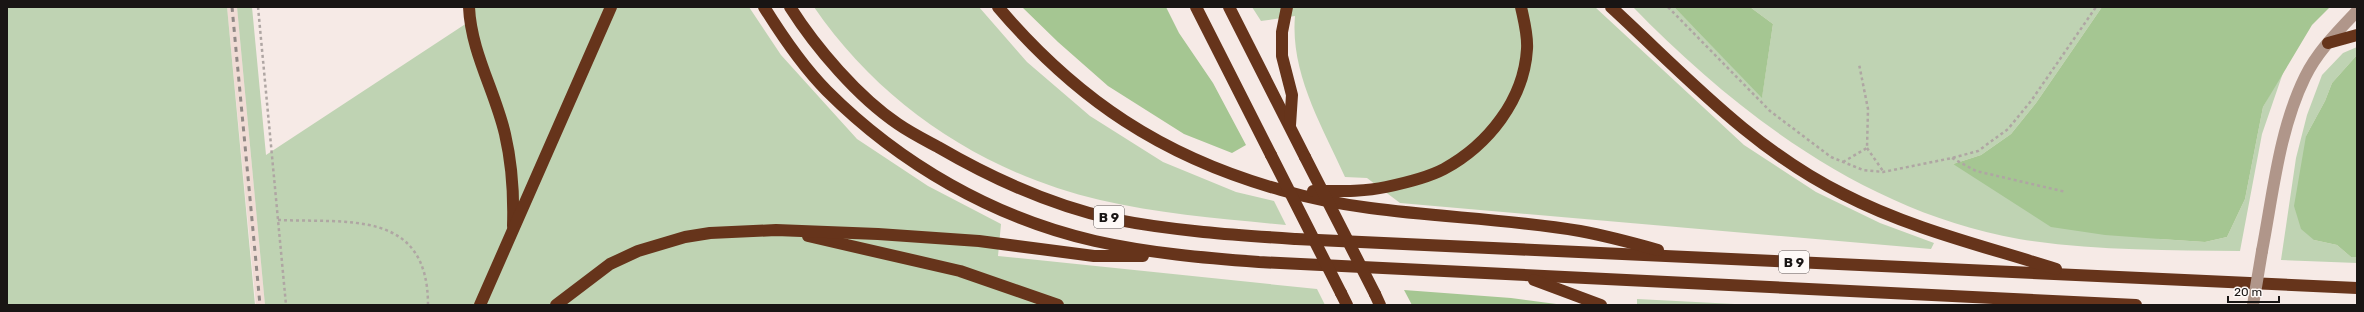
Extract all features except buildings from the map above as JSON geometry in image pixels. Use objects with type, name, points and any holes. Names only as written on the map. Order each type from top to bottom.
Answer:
[{"type":"highway","points":[[469,7],[470,20],[480,61],[505,133],[512,173],[513,230]]},
{"type":"highway","points":[[480,305],[611,7]]},
{"type":"highway","points":[[764,7],[779,31],[826,90],[858,120],[886,142],[943,181],[981,201],[1049,228],[1094,241],[1182,256]]},
{"type":"highway","name":"B 9","points":[[790,7],[819,46],[850,80],[868,99],[898,124],[992,177],[1025,192],[1072,208],[1114,219],[1231,235],[2357,288]]},
{"type":"highway","points":[[998,7],[1027,40],[1060,72],[1098,104],[1130,126],[1192,159],[1238,177],[1282,191],[1369,208],[1580,231],[1687,256]]},
{"type":"highway","points":[[1196,7],[1347,305]]},
{"type":"highway","points":[[1229,7],[1377,300]]},
{"type":"highway","points":[[1287,7],[1282,32],[1282,56],[1292,95],[1290,126]]},
{"type":"highway","points":[[1282,191],[1337,191],[1384,188],[1415,180],[1444,170],[1468,154],[1493,130],[1512,104],[1523,73],[1527,49],[1526,32],[1521,7]]},
{"type":"highway","points":[[1611,7],[1724,113],[1769,148],[1808,175],[1842,194],[1915,226],[1960,242],[1997,251],[2073,274]]},
{"type":"highway","points":[[2328,43],[2357,35]]},
{"type":"highway","points":[[776,230],[902,256],[960,271],[1058,305]]},
{"type":"highway","points":[[556,305],[610,264],[638,251],[685,237],[704,234],[776,230],[878,234],[979,241],[1094,256],[1182,256],[1259,262],[1523,276],[2136,305]]},
{"type":"highway","points":[[1523,276],[1601,305]]},
{"type":"highway","points":[[2008,305],[2027,300]]},
{"type":"street","points":[[2253,305],[2262,251],[2285,136],[2296,99],[2305,76],[2328,43],[2357,11]]},
{"type":"path","points":[[258,7],[286,305]]},
{"type":"path","points":[[1668,7],[1770,111],[1843,163],[1863,170],[1883,172],[1952,158],[1978,151],[2008,129],[2031,101],[2096,7]]},
{"type":"path","points":[[1859,64],[1868,109],[1868,148],[1883,172]]},
{"type":"path","points":[[1843,163],[1868,148]]},
{"type":"path","points":[[1952,158],[1976,171],[2066,192]]},
{"type":"path","points":[[278,220],[370,224],[394,232],[412,246],[421,263],[427,283],[428,305]]},
{"type":"shaded area","points":[[227,7],[237,7],[265,305],[256,305]]},
{"type":"green space","points":[[7,7],[227,7],[255,305],[7,305]]},
{"type":"green space","points":[[237,7],[252,7],[266,155],[470,21],[469,7],[749,7],[781,55],[857,139],[928,186],[1001,224],[998,256],[1317,289],[1325,305],[265,305]]},
{"type":"green space","points":[[814,7],[979,7],[1027,62],[1090,116],[1163,162],[1236,192],[1274,201],[1286,225],[1193,216],[1123,205],[1057,188],[1016,172],[976,153],[939,130],[903,104],[871,75],[841,42]]},
{"type":"green space","points":[[1022,7],[1166,7],[1179,33],[1213,83],[1246,145],[1232,153],[1184,134],[1108,86],[1058,42]]},
{"type":"green space","points":[[1252,7],[1595,7],[1744,145],[1816,192],[1880,223],[1934,243],[1931,249],[1400,203],[1367,178],[1345,177],[1318,119],[1303,79],[1297,58],[1295,16],[1261,21]]},
{"type":"green space","points":[[1633,7],[1674,7],[1762,97],[1773,24],[1750,7],[2102,7],[2036,103],[2011,134],[1981,155],[1953,164],[2160,239],[2205,242],[2227,237],[2245,199],[2263,107],[2285,67],[2262,134],[2240,251],[2157,250],[2074,246],[2019,239],[1963,226],[1909,207],[1858,182],[1808,153],[1761,121],[1716,85],[1673,47]]},
{"type":"green space","points":[[1674,7],[1750,7],[1773,24],[1762,98]]},
{"type":"green space","points":[[2102,7],[2330,7],[2312,25],[2263,107],[2245,199],[2227,237],[2205,242],[2105,235],[2051,227],[1953,164],[1981,155],[2011,134],[2036,103]]},
{"type":"green space","points":[[2357,47],[2357,55],[2332,83],[2325,101],[2306,136],[2314,240],[2337,245],[2351,257],[2357,257],[2357,263],[2281,260],[2296,158],[2307,115],[2322,75],[2343,53]]},
{"type":"green space","points":[[2357,55],[2357,257],[2351,257],[2337,245],[2314,240],[2301,229],[2294,206],[2306,136],[2325,101],[2332,83]]},
{"type":"green space","points":[[1404,290],[1511,298],[1564,305],[1412,305]]},
{"type":"green space","points":[[1637,299],[1754,305],[1637,305]]},
{"type":"railway","points":[[232,7],[260,305]]}]
